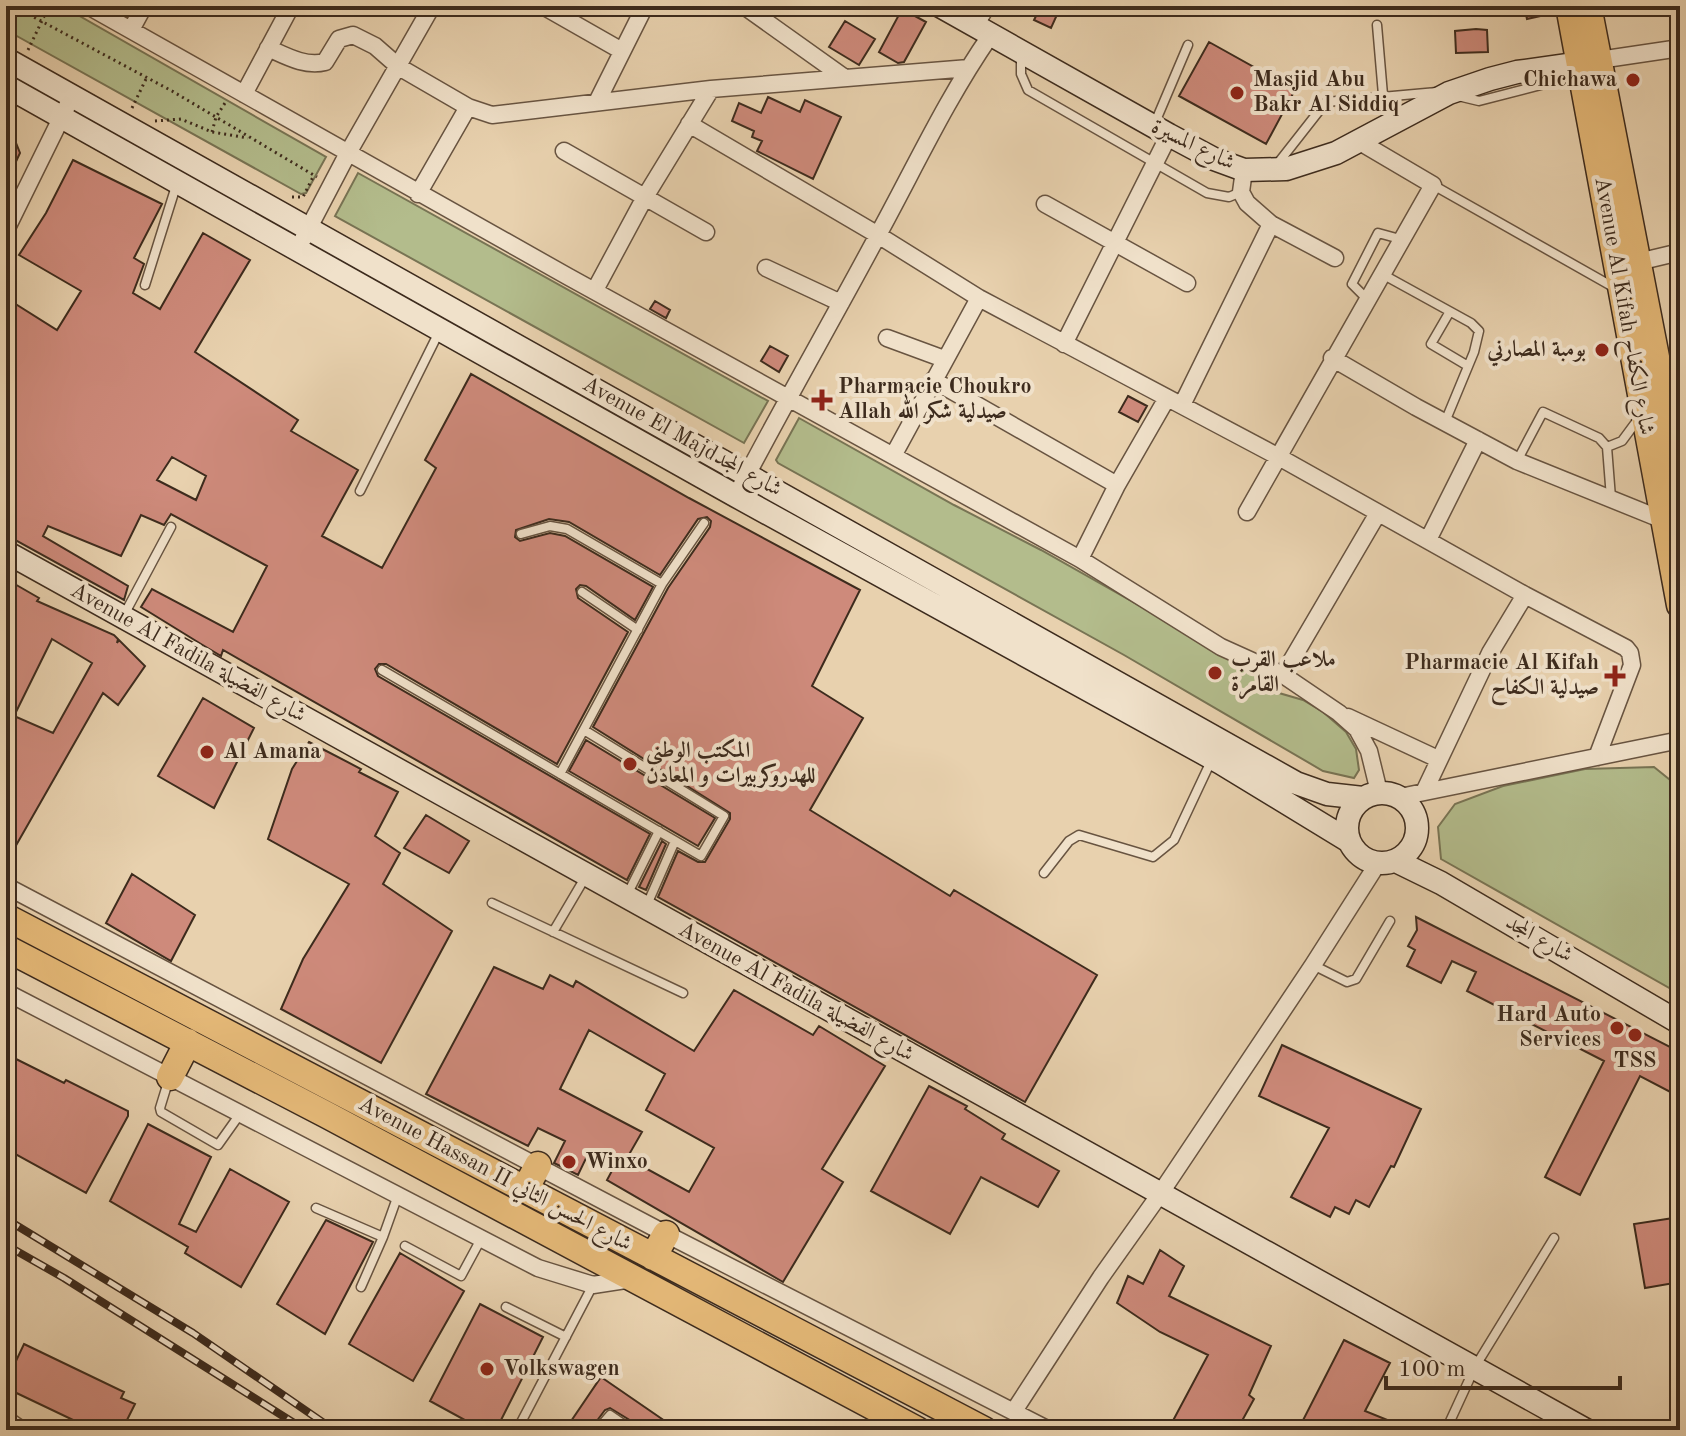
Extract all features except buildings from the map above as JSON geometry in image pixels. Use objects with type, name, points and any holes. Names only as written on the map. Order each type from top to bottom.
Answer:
[{"type":"main road","name":"شارع المسيرة","points":[[940,6],[1214,159],[1243,181],[1272,170],[1301,166],[1360,142],[1449,93],[1517,72],[1590,62]]},
{"type":"main road","name":"Avenue Al Kifah شارع الكفاح","points":[[1569,6],[1590,62],[1638,262],[1680,481]]},
{"type":"main road","name":"Avenue Al Kifah شارع الكفاح","points":[[1588,6],[1590,62],[1622,292],[1680,605]]},
{"type":"main road","name":"Avenue El Majdشارع المجد","points":[[19,55],[72,96],[1296,783],[1327,794],[1381,796]]},
{"type":"main road","name":"Avenue El Majdشارع المجد","points":[[6,86],[736,496],[1213,758],[1349,841]]},
{"type":"main road","points":[[177,182],[188,160]]},
{"type":"main road","name":"Avenue Al Fadila شارع الفضيلة","points":[[6,552],[1586,1430]]},
{"type":"main road","points":[[1349,841],[1347,822],[1356,804],[1381,796],[1414,811],[1418,830],[1411,849],[1387,862]]},
{"type":"main road","name":"شارع المجد","points":[[1349,841],[1356,852],[1366,859],[1387,862],[1441,883],[1680,1023]]},
{"type":"main road","name":"Avenue Hassan II شارع الحسن الثاني","points":[[6,917],[525,1190],[582,1204],[653,1257],[984,1430]]},
{"type":"main road","name":"Avenue Hassan II شارع الحسن الثاني","points":[[6,948],[917,1430]]},
{"type":"main road","points":[[170,1077],[188,1042]]},
{"type":"main road","points":[[525,1190],[538,1165]]},
{"type":"main road","points":[[653,1257],[666,1234]]},
{"type":"street","points":[[88,6],[418,194],[1080,559],[1221,647],[1283,675],[1357,729],[1372,760],[1381,796],[1424,792],[1680,740]]},
{"type":"street","points":[[131,30],[144,6]]},
{"type":"street","points":[[239,92],[291,6]]},
{"type":"street","points":[[297,249],[432,6]]},
{"type":"street","points":[[543,6],[622,51]]},
{"type":"street","points":[[597,102],[645,6]]},
{"type":"street","points":[[744,6],[845,78]]},
{"type":"street","points":[[736,496],[969,68],[982,32],[987,6]]},
{"type":"street","points":[[268,48],[295,60],[316,64],[325,62],[339,39],[353,35],[375,46],[399,67],[468,107],[492,115],[711,89],[969,68]]},
{"type":"street","points":[[1590,62],[1680,48]]},
{"type":"street","points":[[595,290],[645,197],[711,89]]},
{"type":"street","points":[[6,230],[72,96]]},
{"type":"street","points":[[418,194],[468,107]]},
{"type":"street","points":[[689,124],[979,298],[1277,456],[1626,648],[1632,665],[1597,757]]},
{"type":"street","points":[[1064,344],[1155,162],[1161,130]]},
{"type":"street","points":[[1247,512],[1433,185],[1360,142]]},
{"type":"street","points":[[564,151],[706,232]]},
{"type":"street","points":[[1243,181],[1247,203],[1271,224],[1335,258]]},
{"type":"street","points":[[1045,204],[1187,283]]},
{"type":"street","points":[[1080,559],[1117,485],[1174,402],[1271,224]]},
{"type":"street","points":[[1638,262],[1680,252]]},
{"type":"street","points":[[766,268],[841,303]]},
{"type":"street","points":[[893,456],[979,298]]},
{"type":"street","points":[[887,338],[944,359]]},
{"type":"street","points":[[1332,358],[1517,461],[1663,520]]},
{"type":"street","points":[[933,380],[1117,485]]},
{"type":"street","points":[[1428,540],[1478,440]]},
{"type":"street","points":[[1283,675],[1378,513]]},
{"type":"street","points":[[1424,792],[1490,653],[1525,595]]},
{"type":"street","points":[[1339,713],[1438,759]]},
{"type":"street","points":[[1014,1411],[1101,1277],[1313,965],[1387,862]]},
{"type":"street","points":[[6,886],[538,1165],[582,1204],[666,1234],[1049,1430]]},
{"type":"street","points":[[6,992],[538,1268],[593,1285],[632,1279]]},
{"type":"street","points":[[6,1419],[22,1430]]},
{"type":"lane","points":[[1377,25],[1383,95]]},
{"type":"lane","points":[[1161,130],[1188,45]]},
{"type":"lane","points":[[1021,53],[1021,74],[1028,90],[1207,193],[1229,197],[1243,181]]},
{"type":"lane","points":[[1272,170],[1326,102],[1383,95],[1449,93]]},
{"type":"lane","points":[[145,285],[177,182]]},
{"type":"lane","points":[[1433,185],[1622,292]]},
{"type":"lane","points":[[1367,299],[1352,284],[1378,233],[1400,239]]},
{"type":"lane","points":[[1381,274],[1471,323],[1479,331],[1479,338],[1444,422]]},
{"type":"lane","points":[[1449,313],[1431,344],[1468,366]]},
{"type":"lane","points":[[360,491],[440,329]]},
{"type":"lane","points":[[1607,447],[1622,441],[1644,410]]},
{"type":"lane","points":[[1517,461],[1543,412],[1599,438],[1607,447],[1611,499]]},
{"type":"lane","points":[[560,774],[662,584],[704,523]]},
{"type":"lane","points":[[521,534],[550,526],[567,529],[662,584]]},
{"type":"lane","points":[[123,617],[171,527]]},
{"type":"lane","points":[[582,592],[638,630]]},
{"type":"lane","points":[[382,670],[701,856],[724,816],[584,730]]},
{"type":"lane","points":[[1044,873],[1069,841],[1079,835],[1153,857],[1174,840],[1213,758]]},
{"type":"lane","points":[[636,902],[659,831]]},
{"type":"lane","points":[[636,902],[675,841]]},
{"type":"lane","points":[[553,932],[587,875]]},
{"type":"lane","points":[[492,903],[683,993]]},
{"type":"lane","points":[[1313,965],[1347,982],[1356,979],[1390,921]]},
{"type":"lane","points":[[170,1077],[161,1112],[218,1145],[240,1114]]},
{"type":"lane","points":[[361,1287],[398,1194]]},
{"type":"lane","points":[[316,1208],[383,1237]]},
{"type":"lane","points":[[405,1246],[461,1276],[481,1238]]},
{"type":"lane","points":[[1446,1430],[1475,1367],[1554,1238]]},
{"type":"lane","points":[[517,1430],[593,1285]]},
{"type":"lane","points":[[506,1307],[566,1337]]},
{"type":"lane","points":[[597,1430],[610,1415],[632,1430]]},
{"type":"path","points":[[13,6],[216,117],[331,185]]},
{"type":"path","points":[[19,55],[49,6]]},
{"type":"path","points":[[132,108],[146,78]]},
{"type":"path","points":[[212,132],[216,117],[239,92]]},
{"type":"path","points":[[164,126],[155,121],[181,119],[212,132],[253,139]]},
{"type":"path","points":[[293,197],[303,197],[314,175]]},
{"type":"green space","points":[[6,6],[62,6],[326,157],[306,193],[301,194],[6,30]]},
{"type":"green space","points":[[358,173],[768,401],[744,443],[335,216]]},
{"type":"green space","points":[[799,418],[1248,667],[1279,693],[1303,700],[1323,712],[1346,732],[1356,749],[1359,770],[1354,778],[1323,771],[1124,655],[778,463],[776,460]]},
{"type":"green space","points":[[1654,767],[1680,788],[1680,994],[1441,859],[1438,827],[1455,804],[1503,786],[1585,769]]},
{"type":"railway","points":[[6,1219],[193,1333],[334,1430]]},
{"type":"railway","points":[[6,1245],[64,1278],[305,1430]]},
{"type":"place","name":"Chichawa","points":[[1633,80]]},
{"type":"place","name":"Masjid Abu Bakr Al Siddiq","points":[[1237,93]]},
{"type":"place","name":"بومبة المصارني","points":[[1602,350]]},
{"type":"place","name":"Pharmacie Choukro Allah صيدلية شكر الله","points":[[822,400]]},
{"type":"place","name":"ملاعب القرب القامرة","points":[[1215,673]]},
{"type":"place","name":"Pharmacie Al Kifah صيدلية الكفاح","points":[[1615,676]]},
{"type":"place","name":"Al Amana","points":[[207,752]]},
{"type":"place","name":"المكتب الوطني للهدروكربيرات و المعادن","points":[[630,764]]},
{"type":"place","name":"Hard Auto Services","points":[[1617,1028]]},
{"type":"place","name":"TSS","points":[[1635,1035]]},
{"type":"place","name":"Winxo","points":[[569,1162]]},
{"type":"place","name":"Volkswagen","points":[[487,1369]]}]
